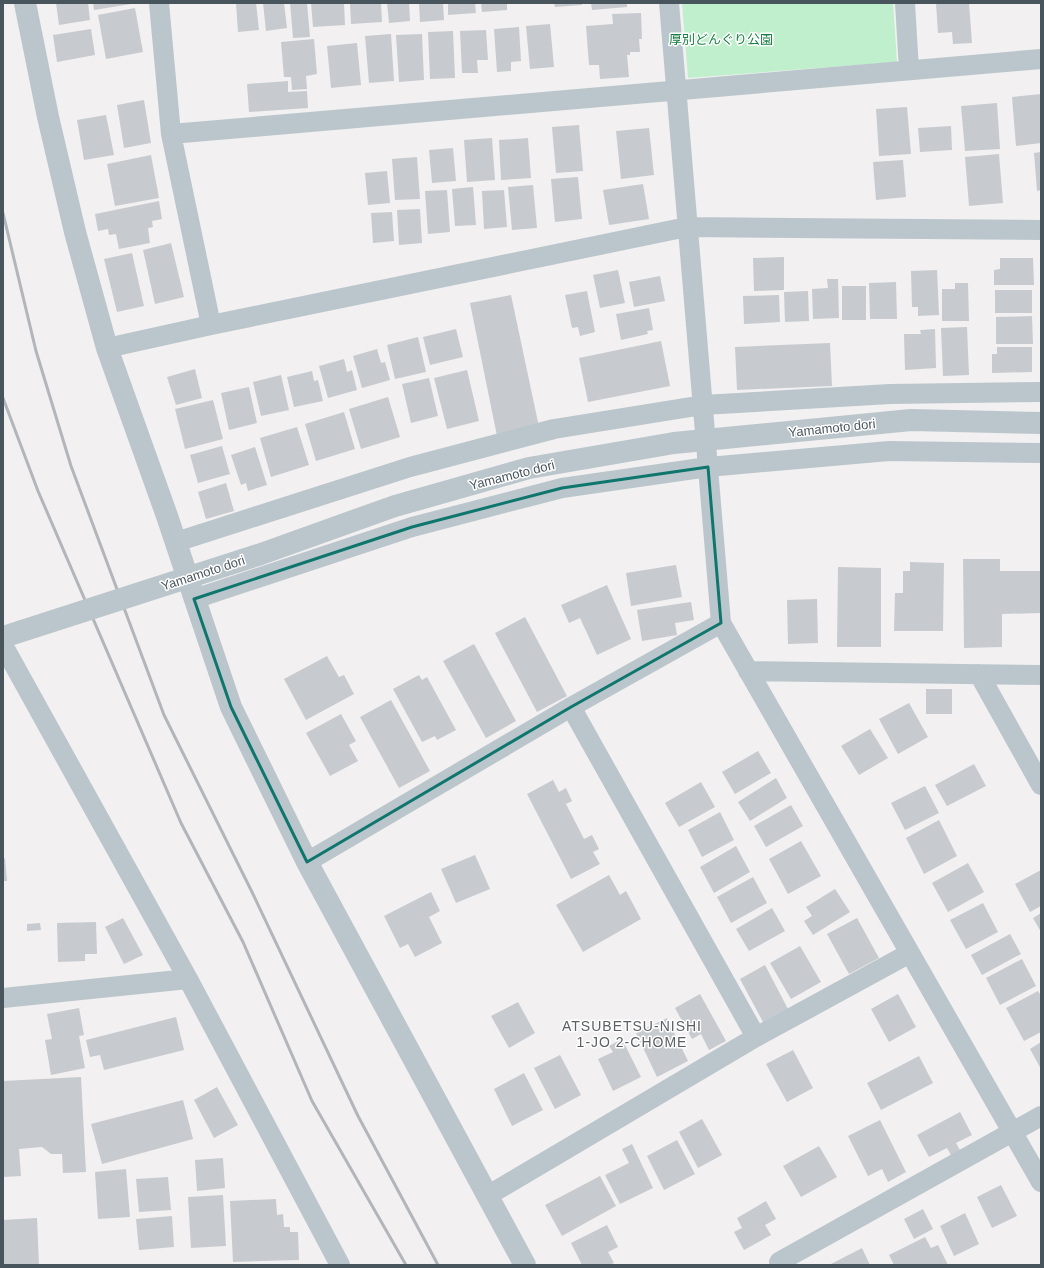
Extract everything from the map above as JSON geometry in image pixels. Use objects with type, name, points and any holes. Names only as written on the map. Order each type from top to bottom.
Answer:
[{"type":"street","points":[[25,3],[48,117],[73,224],[108,348],[176,542],[231,707],[307,862],[525,1265]]},
{"type":"street","points":[[159,3],[171,134],[212,324]]},
{"type":"street","points":[[668,3],[721,623],[1041,1182]]},
{"type":"street","points":[[905,3],[909,70]]},
{"type":"street","points":[[171,134],[1041,59]]},
{"type":"street","points":[[108,348],[212,324],[687,227],[1041,230]]},
{"type":"street","points":[[176,542],[410,467],[554,429],[703,406],[890,394],[1041,392]]},
{"type":"street","name":"Yamamoto dori","points":[[3,637],[261,554],[395,506],[529,468],[674,443],[911,420],[1041,423]]},
{"type":"street","points":[[194,599],[412,527],[562,488],[708,468],[889,451],[1041,453]]},
{"type":"street","points":[[307,862],[571,706],[721,623]]},
{"type":"street","points":[[3,645],[10,671],[188,979],[340,1265]]},
{"type":"street","points":[[748,671],[1041,675]]},
{"type":"street","points":[[979,674],[1041,785]]},
{"type":"street","points":[[571,706],[756,1037]]},
{"type":"street","points":[[487,1196],[756,1037],[910,953]]},
{"type":"street","points":[[3,998],[188,979]]},
{"type":"street","points":[[781,1265],[779,1262],[1041,1116]]},
{"type":"highlighted area","points":[[708,467],[721,623],[571,707],[307,862],[231,707],[194,599],[412,527],[562,488]]},
{"type":"green space","name":"厚別どんぐり公園","points":[[682,3],[893,3],[897,62],[688,78]]},
{"type":"building","points":[[56,3],[88,3],[90,20],[59,25]]},
{"type":"building","points":[[93,3],[131,3],[131,4],[94,10]]},
{"type":"building","points":[[236,3],[256,3],[259,30],[238,32]]},
{"type":"building","points":[[263,3],[284,3],[287,28],[266,31]]},
{"type":"building","points":[[290,3],[307,3],[310,37],[293,38]]},
{"type":"building","points":[[311,3],[344,3],[345,25],[313,27]]},
{"type":"building","points":[[350,3],[381,3],[382,22],[351,24]]},
{"type":"building","points":[[387,3],[409,3],[410,21],[389,23]]},
{"type":"building","points":[[419,3],[443,3],[444,20],[420,22]]},
{"type":"building","points":[[448,3],[475,3],[476,13],[448,15]]},
{"type":"building","points":[[481,3],[507,3],[507,10],[482,12]]},
{"type":"building","points":[[554,3],[582,3],[582,5],[555,7]]},
{"type":"building","points":[[591,3],[627,3],[627,7],[592,10]]},
{"type":"building","points":[[936,3],[969,3],[972,43],[953,44],[952,32],[938,33]]},
{"type":"building","points":[[135,8],[143,52],[106,59],[98,15]]},
{"type":"building","points":[[641,13],[642,39],[639,39],[640,52],[630,52],[630,55],[627,55],[629,77],[600,79],[599,65],[589,65],[586,26],[613,24],[612,14]]},
{"type":"building","points":[[550,24],[554,67],[530,69],[526,26]]},
{"type":"building","points":[[519,27],[521,61],[511,62],[511,71],[497,72],[494,29]]},
{"type":"building","points":[[91,29],[95,55],[57,62],[53,35]]},
{"type":"building","points":[[486,30],[488,60],[477,60],[478,73],[462,73],[460,31]]},
{"type":"building","points":[[453,31],[455,78],[430,79],[428,32]]},
{"type":"building","points":[[391,34],[394,81],[369,83],[365,36]]},
{"type":"building","points":[[422,34],[424,80],[399,82],[396,35]]},
{"type":"building","points":[[314,39],[317,74],[306,76],[307,89],[292,90],[291,77],[284,77],[281,42]]},
{"type":"building","points":[[357,43],[361,85],[331,88],[327,46]]},
{"type":"building","points":[[288,81],[288,92],[307,91],[308,108],[249,112],[247,84]]},
{"type":"building","points":[[1041,94],[1041,143],[1016,146],[1012,97]]},
{"type":"building","points":[[144,100],[151,143],[124,148],[117,105]]},
{"type":"building","points":[[997,103],[1000,149],[965,151],[961,106]]},
{"type":"building","points":[[907,107],[911,154],[879,156],[876,109]]},
{"type":"building","points":[[106,115],[114,155],[84,160],[77,120]]},
{"type":"building","points":[[579,125],[583,171],[556,173],[552,127]]},
{"type":"building","points":[[951,126],[952,150],[920,152],[918,128]]},
{"type":"building","points":[[649,128],[654,175],[621,179],[616,131]]},
{"type":"building","points":[[492,138],[495,180],[467,182],[464,140]]},
{"type":"building","points":[[528,138],[531,178],[501,180],[499,140]]},
{"type":"building","points":[[453,148],[456,181],[432,183],[429,150]]},
{"type":"building","points":[[1041,152],[1041,190],[1037,191],[1034,153]]},
{"type":"building","points":[[999,154],[1003,203],[969,206],[965,157]]},
{"type":"building","points":[[151,155],[159,198],[115,206],[107,164]]},
{"type":"building","points":[[417,157],[420,199],[395,200],[392,159]]},
{"type":"building","points":[[903,160],[906,197],[876,200],[873,162]]},
{"type":"building","points":[[387,171],[390,203],[368,205],[365,173]]},
{"type":"building","points":[[578,177],[582,219],[555,222],[551,179]]},
{"type":"building","points":[[643,184],[649,219],[609,225],[603,190]]},
{"type":"building","points":[[533,185],[537,228],[512,230],[508,187]]},
{"type":"building","points":[[473,187],[476,225],[455,226],[452,189]]},
{"type":"building","points":[[447,190],[450,232],[428,234],[425,191]]},
{"type":"building","points":[[504,190],[507,227],[484,229],[482,191]]},
{"type":"building","points":[[159,201],[162,219],[152,221],[153,227],[148,228],[150,243],[119,249],[116,234],[109,235],[108,229],[98,231],[95,214]]},
{"type":"building","points":[[420,209],[422,243],[399,245],[397,210]]},
{"type":"building","points":[[392,212],[394,241],[373,243],[371,213]]},
{"type":"building","points":[[171,243],[184,297],[155,304],[143,250]]},
{"type":"building","points":[[132,253],[144,306],[117,312],[104,259]]},
{"type":"building","points":[[784,257],[784,290],[754,291],[753,258]]},
{"type":"building","points":[[1000,258],[1033,258],[1034,285],[994,285],[994,270],[1000,269]]},
{"type":"building","points":[[618,270],[625,303],[600,308],[593,275]]},
{"type":"building","points":[[937,270],[939,315],[918,316],[918,307],[912,307],[911,271]]},
{"type":"building","points":[[660,276],[665,301],[634,307],[629,282]]},
{"type":"building","points":[[827,279],[838,279],[839,318],[813,319],[812,289],[828,288]]},
{"type":"building","points":[[896,282],[897,319],[870,319],[869,283]]},
{"type":"building","points":[[955,283],[968,283],[969,321],[942,321],[942,289],[955,289]]},
{"type":"building","points":[[842,286],[866,286],[866,320],[842,320]]},
{"type":"building","points":[[995,290],[1032,290],[1032,313],[995,313]]},
{"type":"building","points":[[587,291],[595,332],[580,336],[578,327],[572,328],[565,295]]},
{"type":"building","points":[[808,291],[809,321],[785,322],[784,292]]},
{"type":"building","points":[[511,295],[539,427],[497,436],[470,303]]},
{"type":"building","points":[[779,295],[780,322],[744,324],[743,296]]},
{"type":"building","points":[[649,308],[653,330],[647,331],[648,334],[621,340],[616,314]]},
{"type":"building","points":[[1032,316],[1033,344],[996,344],[996,317]]},
{"type":"building","points":[[967,327],[969,375],[943,376],[941,328]]},
{"type":"building","points":[[456,329],[463,357],[430,365],[423,337]]},
{"type":"building","points":[[935,329],[936,368],[905,370],[904,334],[921,334],[920,330]]},
{"type":"building","points":[[418,337],[426,372],[395,379],[387,345]]},
{"type":"building","points":[[661,341],[670,386],[588,402],[579,358]]},
{"type":"building","points":[[830,343],[832,386],[737,390],[735,347]]},
{"type":"building","points":[[997,347],[1032,347],[1032,372],[992,373],[992,354],[997,354]]},
{"type":"building","points":[[377,349],[381,363],[385,362],[390,380],[362,388],[353,356]]},
{"type":"building","points":[[344,359],[347,372],[352,370],[357,390],[328,398],[319,366]]},
{"type":"building","points":[[195,369],[202,398],[176,405],[167,377]]},
{"type":"building","points":[[467,370],[479,421],[447,429],[434,378]]},
{"type":"building","points":[[312,371],[314,381],[318,380],[323,401],[294,407],[287,377]]},
{"type":"building","points":[[281,375],[289,410],[261,416],[253,382]]},
{"type":"building","points":[[429,378],[438,416],[411,423],[402,384]]},
{"type":"building","points":[[249,387],[257,423],[229,430],[221,393]]},
{"type":"building","points":[[388,397],[400,437],[361,449],[349,409]]},
{"type":"building","points":[[213,400],[223,439],[185,449],[175,409]]},
{"type":"building","points":[[344,412],[355,449],[316,461],[305,424]]},
{"type":"building","points":[[297,427],[309,465],[271,477],[260,438]]},
{"type":"building","points":[[222,446],[230,474],[198,483],[190,455]]},
{"type":"building","points":[[255,447],[267,485],[248,491],[246,483],[241,485],[231,455]]},
{"type":"building","points":[[226,483],[234,511],[206,519],[198,492]]},
{"type":"building","points":[[963,559],[1000,559],[1000,571],[1041,571],[1041,613],[1002,614],[1002,647],[964,648]]},
{"type":"building","points":[[910,562],[944,563],[943,631],[894,631],[895,593],[903,593],[903,571],[910,571]]},
{"type":"building","points":[[676,565],[682,597],[631,606],[626,573]]},
{"type":"building","points":[[838,567],[881,568],[881,647],[837,647]]},
{"type":"building","points":[[607,585],[631,639],[597,655],[580,618],[569,623],[561,605]]},
{"type":"building","points":[[817,599],[818,643],[788,644],[787,600]]},
{"type":"building","points":[[691,602],[694,620],[675,623],[677,635],[642,641],[637,610]]},
{"type":"building","points":[[525,617],[567,696],[537,712],[495,633]]},
{"type":"building","points":[[474,644],[516,721],[486,738],[443,661]]},
{"type":"building","points":[[327,656],[339,677],[344,675],[354,694],[306,720],[284,679]]},
{"type":"building","points":[[419,675],[422,680],[427,677],[456,730],[437,740],[435,736],[422,742],[393,689]]},
{"type":"building","points":[[926,689],[952,689],[952,714],[926,714]]},
{"type":"building","points":[[391,700],[430,771],[399,788],[360,717]]},
{"type":"building","points":[[909,703],[928,737],[898,754],[879,719]]},
{"type":"building","points":[[341,714],[356,741],[349,745],[358,761],[330,776],[306,733]]},
{"type":"building","points":[[870,729],[888,758],[859,775],[841,746]]},
{"type":"building","points":[[758,751],[771,773],[735,794],[722,772]]},
{"type":"building","points":[[974,764],[986,786],[947,806],[935,785]]},
{"type":"building","points":[[776,778],[787,798],[750,821],[738,802]]},
{"type":"building","points":[[553,780],[559,792],[566,788],[572,801],[566,804],[584,839],[592,835],[599,849],[593,852],[600,864],[571,879],[527,794]]},
{"type":"building","points":[[701,782],[715,807],[679,827],[665,803]]},
{"type":"building","points":[[925,786],[939,813],[905,830],[891,803]]},
{"type":"building","points":[[791,805],[803,826],[766,847],[754,826]]},
{"type":"building","points":[[720,812],[734,840],[702,857],[688,830]]},
{"type":"building","points":[[939,820],[957,856],[924,874],[906,838]]},
{"type":"building","points":[[801,841],[821,876],[788,894],[769,859]]},
{"type":"building","points":[[736,846],[750,872],[714,893],[700,867]]},
{"type":"building","points":[[475,855],[490,889],[456,903],[441,869]]},
{"type":"building","points":[[5,858],[7,881],[3,881],[3,859]]},
{"type":"building","points":[[968,863],[984,892],[948,912],[932,883]]},
{"type":"building","points":[[1041,870],[1041,906],[1030,912],[1015,884]]},
{"type":"building","points":[[609,875],[620,895],[626,891],[641,919],[583,952],[556,905]]},
{"type":"building","points":[[753,877],[767,903],[731,923],[717,897]]},
{"type":"building","points":[[835,889],[850,912],[813,935],[804,921],[812,916],[806,907]]},
{"type":"building","points":[[431,892],[440,911],[429,917],[442,943],[415,957],[408,944],[400,948],[384,916]]},
{"type":"building","points":[[983,903],[998,932],[966,949],[950,920]]},
{"type":"building","points":[[772,908],[785,931],[749,951],[736,929]]},
{"type":"building","points":[[1041,913],[1041,932],[1033,918]]},
{"type":"building","points":[[123,918],[143,955],[124,964],[105,927]]},
{"type":"building","points":[[857,918],[879,958],[849,974],[827,934]]},
{"type":"building","points":[[96,922],[97,954],[85,954],[85,961],[58,962],[57,923]]},
{"type":"building","points":[[40,923],[41,930],[27,931],[27,924]]},
{"type":"building","points":[[1010,934],[1021,954],[982,975],[971,955]]},
{"type":"building","points":[[800,946],[821,982],[791,999],[770,963]]},
{"type":"building","points":[[1022,959],[1036,986],[1000,1005],[986,978]]},
{"type":"building","points":[[765,965],[788,1009],[763,1022],[740,979]]},
{"type":"building","points":[[1038,991],[1041,996],[1041,1032],[1024,1041],[1006,1008]]},
{"type":"building","points":[[700,994],[726,1041],[709,1050],[701,1034],[692,1039],[675,1008]]},
{"type":"building","points":[[898,994],[916,1027],[889,1042],[871,1009]]},
{"type":"building","points":[[518,1002],[535,1033],[509,1048],[491,1016]]},
{"type":"building","points":[[79,1008],[84,1035],[79,1036],[85,1068],[51,1075],[45,1040],[52,1039],[47,1014]]},
{"type":"building","points":[[176,1017],[184,1050],[104,1070],[100,1055],[90,1057],[86,1040]]},
{"type":"building","points":[[667,1018],[688,1061],[657,1077],[636,1033]]},
{"type":"building","points":[[622,1039],[641,1077],[613,1091],[598,1059],[613,1052],[609,1046]]},
{"type":"building","points":[[1041,1042],[1041,1069],[1030,1049]]},
{"type":"building","points":[[793,1050],[813,1088],[787,1102],[766,1064]]},
{"type":"building","points":[[560,1055],[581,1095],[555,1109],[534,1068]]},
{"type":"building","points":[[919,1056],[933,1083],[881,1110],[867,1083]]},
{"type":"building","points":[[524,1073],[543,1110],[512,1126],[494,1089]]},
{"type":"building","points":[[81,1077],[86,1172],[63,1173],[62,1154],[51,1154],[42,1147],[19,1149],[21,1176],[3,1177],[3,1081]]},
{"type":"building","points":[[217,1087],[238,1125],[214,1138],[194,1100]]},
{"type":"building","points":[[183,1100],[193,1139],[102,1164],[91,1124]]},
{"type":"building","points":[[960,1112],[972,1135],[956,1143],[961,1152],[952,1157],[947,1148],[929,1157],[917,1135]]},
{"type":"building","points":[[702,1119],[722,1155],[698,1168],[679,1132]]},
{"type":"building","points":[[880,1120],[906,1172],[888,1182],[882,1169],[868,1176],[848,1136]]},
{"type":"building","points":[[677,1140],[695,1174],[664,1190],[647,1156]]},
{"type":"building","points":[[632,1144],[653,1188],[620,1204],[605,1175],[629,1163],[622,1149]]},
{"type":"building","points":[[819,1146],[837,1177],[801,1197],[783,1166]]},
{"type":"building","points":[[223,1158],[225,1188],[197,1191],[195,1160]]},
{"type":"building","points":[[126,1169],[130,1217],[98,1219],[95,1172]]},
{"type":"building","points":[[600,1176],[616,1206],[562,1236],[545,1205]]},
{"type":"building","points":[[168,1177],[171,1210],[139,1212],[136,1179]]},
{"type":"building","points":[[1001,1185],[1017,1216],[992,1228],[977,1197]]},
{"type":"building","points":[[223,1195],[226,1246],[191,1248],[188,1197]]},
{"type":"building","points":[[276,1199],[277,1215],[283,1214],[284,1227],[290,1227],[290,1232],[298,1232],[299,1260],[233,1262],[230,1201]]},
{"type":"building","points":[[766,1201],[776,1219],[765,1225],[771,1235],[744,1250],[734,1232],[742,1228],[737,1218]]},
{"type":"building","points":[[923,1209],[933,1229],[914,1239],[904,1219]]},
{"type":"building","points":[[965,1213],[979,1244],[954,1256],[940,1226]]},
{"type":"building","points":[[172,1216],[174,1247],[139,1250],[136,1219]]},
{"type":"building","points":[[37,1218],[39,1265],[3,1265],[3,1220]]},
{"type":"building","points":[[607,1225],[618,1247],[608,1252],[614,1263],[609,1265],[582,1265],[571,1243]]},
{"type":"building","points":[[925,1237],[931,1248],[938,1245],[948,1265],[894,1265],[889,1255]]},
{"type":"building","points":[[862,1248],[870,1265],[829,1265]]},
{"type":"railway","points":[[3,213],[36,351],[71,466],[164,715],[252,892],[358,1116],[438,1265]]},
{"type":"railway","points":[[3,398],[38,491],[181,823],[243,942],[312,1101],[406,1265]]},
{"type":"district","name":"ATSUBETSU-NISHI 1-JO 2-CHOME","points":[[632,1034]]}]
